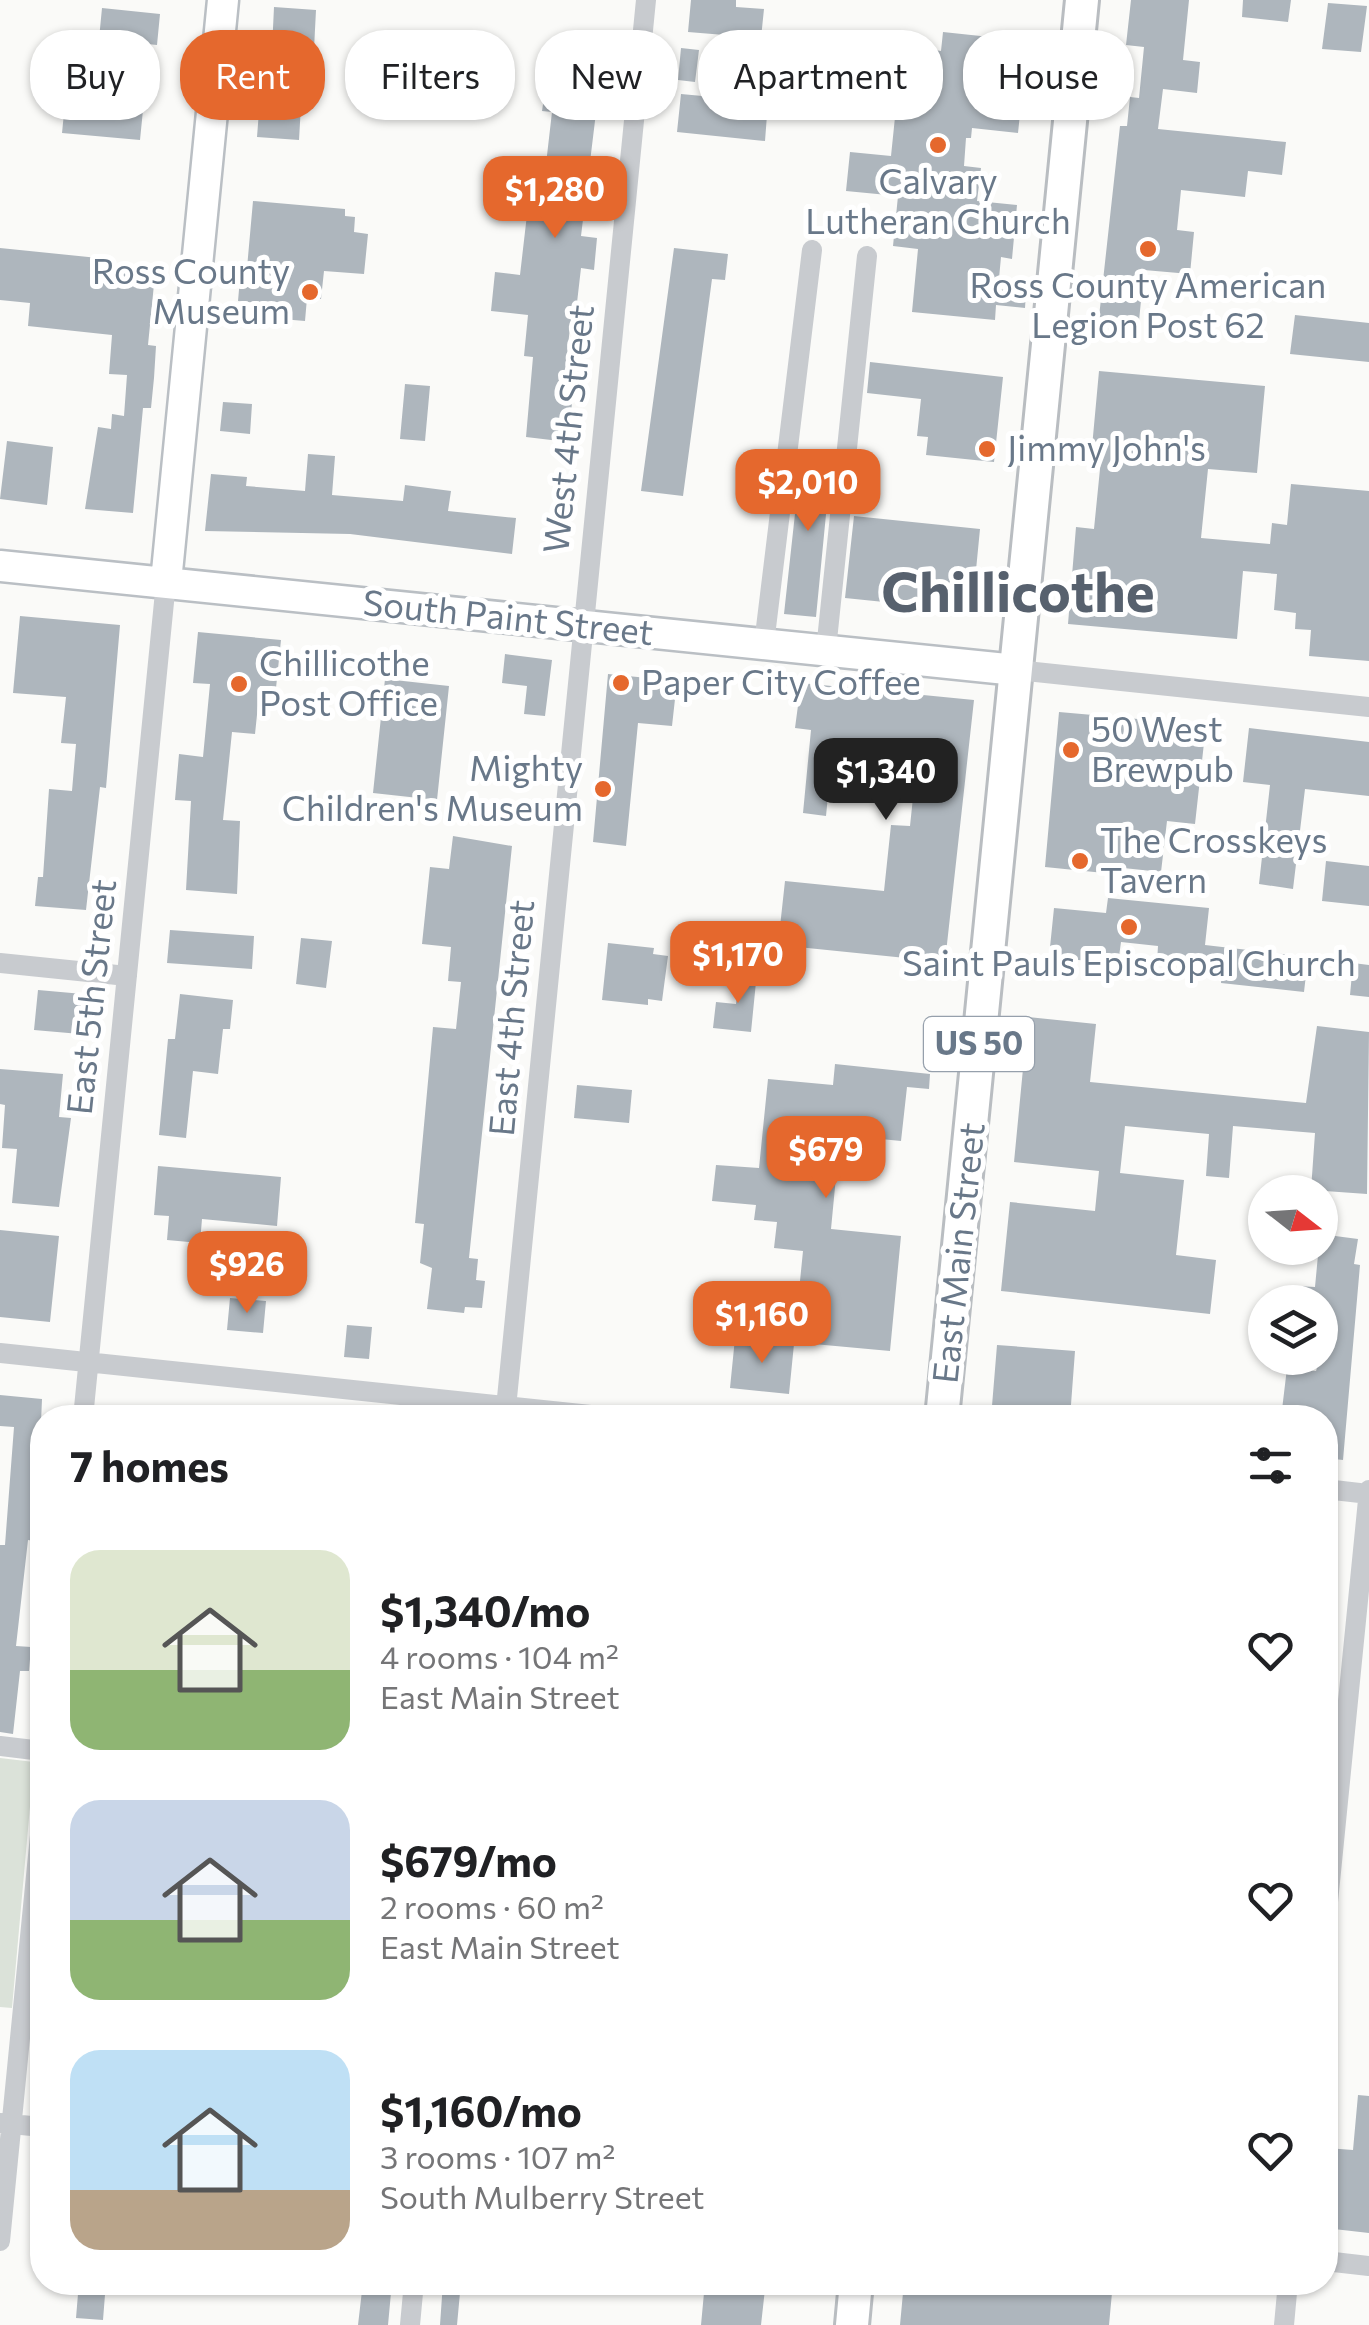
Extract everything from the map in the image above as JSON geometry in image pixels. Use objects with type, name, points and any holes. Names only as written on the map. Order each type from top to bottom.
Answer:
[{"type":"main road","points":[[166,582],[223,0]]},
{"type":"main road","name":"US 50","points":[[1016,670],[1082,0]]},
{"type":"main road","name":"South Paint Street","points":[[0,566],[1016,670]]},
{"type":"main road","name":"East Main Street","points":[[943,1405],[1016,670]]},
{"type":"main road","points":[[852,2325],[855,2295]]},
{"type":"street","name":"West 4th Street","points":[[582,625],[646,0]]},
{"type":"street","points":[[764,644],[812,250]]},
{"type":"street","points":[[826,650],[868,256]]},
{"type":"street","name":"East 5th Street","points":[[84,1405],[166,582]]},
{"type":"street","name":"East 4th Street","points":[[507,1405],[582,625]]},
{"type":"street","points":[[1016,670],[1369,707]]},
{"type":"street","points":[[0,963],[127,976]]},
{"type":"street","points":[[0,1353],[456,1405]]},
{"type":"street","points":[[1338,1490],[1369,1493],[1338,1802]]},
{"type":"street","points":[[0,1746],[30,1749]]},
{"type":"street","points":[[0,2242],[5,2124],[30,1915]]},
{"type":"street","points":[[5,2124],[30,2126]]},
{"type":"street","points":[[1338,2262],[1369,2266]]},
{"type":"street","points":[[410,2325],[413,2295]]},
{"type":"street","points":[[1284,2325],[1287,2295]]},
{"type":"shaded area","points":[[0,1758],[30,1762],[30,1807],[12,2008],[0,2007]]},
{"type":"building","points":[[691,0],[736,0],[736,7],[764,9],[762,30],[688,32]]},
{"type":"building","points":[[1131,0],[1189,0],[1183,60],[1200,62],[1197,93],[1163,89],[1158,129],[1286,142],[1282,175],[1248,171],[1245,197],[1181,190],[1177,230],[1194,232],[1190,274],[1144,270],[1139,321],[1099,317],[1120,126],[1134,120],[1134,97],[1139,98],[1144,47],[1134,46],[1134,30],[1128,30]]},
{"type":"building","points":[[1243,0],[1291,0],[1288,22],[1242,17]]},
{"type":"building","points":[[1328,3],[1367,6],[1361,52],[1322,49]]},
{"type":"building","points":[[274,7],[316,10],[315,30],[273,30]]},
{"type":"building","points":[[102,8],[160,14],[158,30],[100,30]]},
{"type":"building","name":"Calvary Lutheran Church","points":[[943,32],[963,34],[963,120],[1019,120],[1018,133],[972,128],[971,138],[966,138],[964,166],[981,168],[977,201],[1017,205],[1012,259],[1001,257],[998,289],[1026,292],[1025,308],[996,305],[995,320],[912,312],[918,249],[893,246],[898,196],[846,191],[850,152],[891,156],[895,120],[943,120]]},
{"type":"building","points":[[681,48],[698,50],[695,82],[678,80]]},
{"type":"building","points":[[681,94],[698,96],[698,120],[767,120],[765,141],[677,132]]},
{"type":"building","points":[[63,120],[142,120],[140,140],[62,133]]},
{"type":"building","points":[[258,120],[300,120],[299,140],[257,137]]},
{"type":"building","points":[[551,120],[595,120],[581,236],[597,238],[594,270],[581,268],[575,320],[571,319],[566,363],[576,364],[568,442],[526,437],[533,357],[524,356],[528,315],[491,311],[495,272],[520,275],[528,206],[511,204],[516,161],[546,164]]},
{"type":"building","points":[[253,201],[345,209],[345,216],[355,217],[354,232],[368,234],[364,274],[324,271],[321,299],[307,298],[305,321],[258,317],[259,303],[238,301],[241,267],[247,268]]},
{"type":"building","points":[[0,248],[108,259],[107,269],[155,274],[148,345],[156,346],[154,378],[151,408],[143,408],[133,513],[85,509],[98,427],[111,429],[112,414],[124,416],[127,375],[109,374],[112,335],[28,326],[30,303],[0,300]]},
{"type":"building","points":[[674,248],[728,254],[725,280],[712,279],[683,496],[641,491]]},
{"type":"building","points":[[1295,315],[1369,323],[1369,362],[1290,354]]},
{"type":"building","points":[[870,362],[1003,377],[994,462],[926,455],[928,437],[917,436],[921,399],[867,393]]},
{"type":"building","points":[[1099,371],[1265,386],[1257,473],[1208,469],[1201,538],[1270,544],[1272,523],[1287,525],[1291,484],[1369,491],[1369,661],[1309,656],[1311,630],[1295,629],[1296,613],[1274,610],[1277,574],[1243,571],[1237,639],[1068,624],[1076,527],[1094,529],[1101,459],[1091,458]]},
{"type":"building","points":[[405,384],[430,386],[425,441],[400,439]]},
{"type":"building","points":[[223,402],[252,404],[250,434],[220,431]]},
{"type":"building","points":[[7,441],[53,447],[47,505],[0,499]]},
{"type":"building","points":[[802,450],[832,453],[816,617],[784,614]]},
{"type":"building","points":[[308,454],[335,456],[332,495],[403,501],[405,485],[451,491],[448,511],[516,518],[512,554],[350,534],[205,531],[211,474],[247,477],[246,486],[305,491]]},
{"type":"building","points":[[854,516],[980,529],[972,611],[845,598]]},
{"type":"building","points":[[20,616],[120,625],[106,788],[100,787],[86,910],[35,906],[38,877],[43,877],[49,789],[72,791],[76,744],[61,743],[66,697],[13,693]]},
{"type":"building","points":[[198,632],[281,640],[276,688],[260,686],[255,734],[232,732],[223,820],[240,821],[237,894],[186,890],[191,801],[175,800],[179,754],[203,757],[210,684],[193,683]]},
{"type":"building","points":[[505,654],[552,660],[545,716],[524,714],[527,686],[502,683]]},
{"type":"building","points":[[608,674],[677,681],[672,726],[638,723],[626,846],[593,842]]},
{"type":"building","points":[[385,679],[449,686],[437,800],[373,793]]},
{"type":"building","points":[[801,683],[974,700],[945,962],[778,945],[785,881],[884,891],[891,825],[910,826],[918,750],[880,746],[878,759],[832,755],[826,816],[803,813],[811,730],[795,728]]},
{"type":"building","points":[[1059,712],[1206,725],[1195,824],[1167,821],[1161,872],[1114,867],[1114,874],[1045,867]]},
{"type":"building","points":[[1249,728],[1369,742],[1369,796],[1305,789],[1293,889],[1259,884],[1270,785],[1243,782]]},
{"type":"building","points":[[453,836],[512,846],[469,1258],[478,1259],[476,1280],[485,1281],[482,1308],[465,1307],[464,1313],[427,1309],[432,1268],[420,1263],[424,1224],[415,1223],[433,1027],[456,1029],[461,982],[448,981],[451,947],[422,944],[430,867],[449,869]]},
{"type":"building","points":[[1326,861],[1369,866],[1369,906],[1322,901]]},
{"type":"building","name":"Saint Pauls Episcopal Church","points":[[1108,898],[1209,908],[1205,945],[1308,957],[1304,992],[1221,983],[1222,968],[1157,962],[1158,946],[1121,942],[1118,964],[1049,957],[1054,908],[1106,913]]},
{"type":"building","points":[[170,930],[254,936],[252,969],[167,963]]},
{"type":"building","points":[[301,938],[332,941],[326,988],[296,984]]},
{"type":"building","points":[[608,943],[654,948],[653,954],[668,956],[662,1001],[648,999],[648,1005],[602,1000]]},
{"type":"building","points":[[1353,963],[1369,965],[1369,997],[1350,995]]},
{"type":"building","points":[[739,970],[757,972],[751,1032],[713,1028],[716,1002],[736,1004]]},
{"type":"building","points":[[38,990],[83,994],[80,1034],[34,1030]]},
{"type":"building","points":[[180,994],[233,1000],[230,1029],[223,1029],[218,1074],[193,1071],[186,1138],[159,1135],[168,1039],[175,1039]]},
{"type":"building","points":[[1028,1017],[1096,1024],[1090,1082],[1306,1103],[1317,1026],[1369,1032],[1367,1194],[1338,1192],[1338,1175],[1312,1175],[1315,1133],[1233,1126],[1229,1178],[1206,1176],[1209,1134],[1125,1126],[1120,1173],[1184,1180],[1176,1255],[1216,1260],[1210,1314],[1001,1291],[1010,1202],[1095,1211],[1099,1171],[1014,1162]]},
{"type":"building","points":[[835,1064],[930,1074],[929,1089],[907,1087],[901,1141],[840,1135],[831,1229],[901,1236],[890,1351],[781,1341],[783,1320],[796,1321],[803,1251],[774,1248],[777,1222],[754,1220],[756,1205],[712,1201],[716,1165],[759,1168],[768,1079],[833,1085]]},
{"type":"building","points":[[0,1069],[63,1074],[59,1117],[71,1118],[59,1207],[12,1203],[17,1149],[2,1148],[5,1105],[0,1104]]},
{"type":"building","points":[[577,1085],[632,1090],[629,1123],[574,1118]]},
{"type":"building","points":[[158,1166],[281,1177],[277,1226],[202,1219],[200,1243],[167,1240],[169,1216],[154,1215]]},
{"type":"building","points":[[0,1230],[59,1236],[50,1322],[0,1317]]},
{"type":"building","points":[[1338,1236],[1358,1239],[1354,1264],[1360,1265],[1343,1460],[1338,1459],[1338,1405],[1283,1405],[1286,1375],[1338,1375],[1338,1285],[1315,1285],[1317,1265],[1338,1265]]},
{"type":"building","points":[[230,1298],[266,1301],[263,1333],[227,1330]]},
{"type":"building","points":[[347,1325],[372,1327],[369,1359],[344,1357]]},
{"type":"building","points":[[735,1338],[794,1344],[789,1394],[730,1388]]},
{"type":"building","points":[[997,1345],[1075,1351],[1071,1405],[992,1405]]},
{"type":"building","points":[[0,1395],[42,1399],[42,1405],[30,1405],[30,1540],[16,1646],[30,1647],[30,1659],[29,1671],[20,1671],[13,1734],[0,1732],[0,1545],[5,1545],[14,1427],[0,1426]]},
{"type":"building","points":[[1358,2095],[1369,2096],[1369,2233],[1338,2229],[1338,2149],[1353,2150]]},
{"type":"building","points":[[78,2295],[105,2295],[103,2320],[76,2318]]},
{"type":"building","points":[[361,2295],[391,2295],[388,2325],[358,2325]]},
{"type":"building","points":[[442,2295],[460,2295],[457,2325],[440,2325]]},
{"type":"building","points":[[704,2295],[764,2295],[761,2325],[701,2325]]},
{"type":"building","points":[[903,2295],[1112,2295],[1109,2325],[900,2325]]},
{"type":"place","name":"Calvary Lutheran Church","points":[[938,145]]},
{"type":"place","name":"Ross County American Legion Post 62","points":[[1148,249]]},
{"type":"place","name":"Ross County Museum","points":[[310,292]]},
{"type":"place","name":"Jimmy John's","points":[[987,449]]},
{"type":"place","name":"Paper City Coffee","points":[[621,683]]},
{"type":"place","name":"Chillicothe Post Office","points":[[239,684]]},
{"type":"place","name":"50 West Brewpub","points":[[1071,750]]},
{"type":"place","name":"Mighty Children's Museum","points":[[603,789]]},
{"type":"place","name":"The Crosskeys Tavern","points":[[1080,861]]},
{"type":"place","name":"Saint Pauls Episcopal Church","points":[[1129,927]]},
{"type":"district","name":"Chillicothe","points":[[1018,593]]}]
